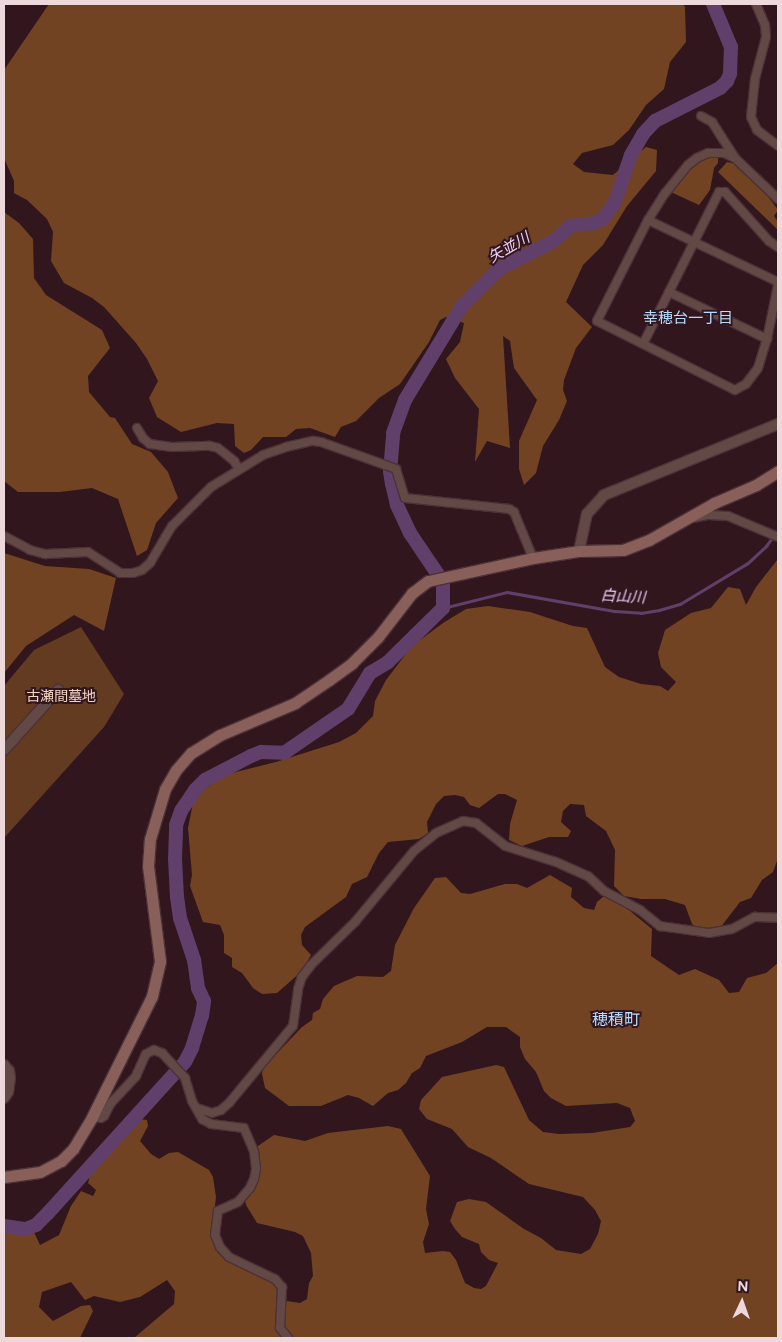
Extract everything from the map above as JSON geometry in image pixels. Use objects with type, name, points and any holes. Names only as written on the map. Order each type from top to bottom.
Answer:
[{"type":"main road","points":[[4,1177],[40,1172],[61,1160],[82,1137],[147,1008],[156,985],[160,961],[148,878],[148,855],[160,801],[176,770],[191,753],[210,740],[295,703],[337,674],[378,637],[412,593],[428,581],[534,558],[579,551],[623,550],[649,540],[714,503],[749,488],[778,471]]},
{"type":"street","points":[[756,4],[765,24],[766,38],[755,80],[751,117],[757,130],[778,146]]},
{"type":"street","points":[[701,116],[712,122],[735,158],[778,199]]},
{"type":"street","points":[[648,220],[693,240],[778,284],[768,339],[752,378],[735,390],[596,321],[648,220],[665,193],[688,165],[708,153],[724,153],[735,158]]},
{"type":"street","points":[[643,344],[693,240],[719,192],[723,191],[770,241],[778,247]]},
{"type":"street","points":[[669,292],[768,339]]},
{"type":"street","points":[[579,551],[587,514],[604,494],[778,424]]},
{"type":"street","points":[[137,428],[143,438],[150,444],[172,447],[210,446],[218,448],[234,461],[239,469]]},
{"type":"street","points":[[4,536],[30,550],[46,554],[88,552],[120,573],[133,573],[142,570],[150,563],[172,526],[210,487],[263,455],[286,447],[321,442],[396,470],[405,498],[509,509],[514,512],[534,558]]},
{"type":"street","points":[[683,522],[702,516],[728,516],[778,537]]},
{"type":"street","points":[[4,750],[58,690]]},
{"type":"street","points":[[197,1108],[212,1112],[221,1110],[229,1103],[293,1026],[300,981],[316,959],[355,922],[388,879],[420,845],[436,833],[463,822],[476,823],[505,846],[556,862],[588,876],[604,891],[640,910],[660,926],[709,933],[723,931],[755,917],[778,918]]},
{"type":"street","points":[[92,1117],[101,1118],[104,1116],[111,1103],[136,1076],[149,1051],[154,1050],[162,1053],[182,1076],[202,1119],[211,1124],[239,1126],[247,1132],[256,1160],[254,1179],[245,1196],[238,1202],[218,1211],[215,1235],[220,1248],[229,1257],[275,1279],[282,1286],[280,1328],[288,1338]]},
{"type":"street","points":[[4,1065],[9,1071],[10,1078],[8,1092],[4,1098]]},
{"type":"green space","name":"古瀬間墓地","points":[[81,627],[124,694],[104,727],[4,838],[4,686],[34,650]]},
{"type":"shaded area","points":[[49,4],[683,4],[685,7],[686,42],[670,62],[664,89],[646,105],[629,130],[613,145],[582,153],[573,164],[584,172],[613,175],[646,147],[657,150],[656,171],[627,206],[603,245],[583,265],[566,302],[592,327],[576,348],[564,380],[563,390],[567,401],[559,420],[543,446],[536,473],[524,485],[519,469],[519,441],[537,400],[514,368],[510,341],[503,336],[510,448],[487,441],[475,462],[479,409],[455,378],[446,359],[460,342],[464,323],[446,317],[440,320],[429,342],[400,384],[379,398],[356,421],[341,427],[335,437],[310,428],[296,429],[286,437],[263,437],[251,450],[244,453],[235,446],[234,424],[217,423],[181,432],[157,417],[149,398],[158,381],[147,359],[136,343],[104,307],[92,298],[64,283],[51,261],[53,232],[47,219],[27,200],[14,193],[14,181],[4,158],[4,70]]},
{"type":"shaded area","points":[[718,156],[718,163],[714,168],[710,190],[699,205],[673,193],[668,188],[687,162]]},
{"type":"shaded area","points":[[727,162],[736,164],[767,195],[778,210],[774,216],[778,222],[778,230],[718,172]]},
{"type":"shaded area","points":[[4,212],[19,223],[33,239],[34,278],[46,295],[102,330],[110,348],[88,376],[89,392],[110,417],[115,418],[132,444],[151,452],[168,472],[178,498],[156,523],[147,550],[137,556],[118,499],[92,488],[60,492],[18,492],[4,481]]},
{"type":"shaded area","points":[[4,553],[45,566],[89,569],[116,578],[104,631],[74,615],[26,646],[4,673]]},
{"type":"shaded area","points":[[778,559],[778,858],[773,872],[762,880],[751,898],[740,902],[720,928],[700,930],[692,924],[685,905],[665,899],[641,899],[624,896],[614,886],[615,850],[606,831],[586,816],[584,805],[570,804],[563,811],[561,822],[571,831],[568,837],[549,837],[522,846],[509,840],[510,824],[517,800],[505,794],[498,794],[479,808],[470,805],[464,797],[455,795],[444,796],[436,804],[427,822],[428,833],[419,839],[388,842],[379,853],[367,877],[352,884],[346,897],[305,927],[301,935],[302,945],[311,955],[302,971],[277,993],[262,994],[253,988],[242,973],[232,967],[232,958],[224,953],[224,935],[220,925],[203,922],[190,886],[192,875],[188,828],[193,803],[205,789],[224,775],[276,762],[339,742],[356,733],[373,716],[375,701],[386,680],[412,646],[466,609],[488,606],[530,612],[573,626],[587,628],[605,667],[619,677],[641,684],[660,686],[668,691],[676,682],[661,667],[658,653],[665,630],[691,613],[711,608],[728,587],[740,589],[746,605],[756,587]]},
{"type":"shaded area","points":[[550,875],[572,888],[571,897],[584,908],[594,910],[597,902],[605,895],[630,911],[652,929],[651,956],[679,975],[695,969],[719,980],[729,993],[739,992],[747,978],[766,973],[778,963],[778,1338],[292,1338],[283,1329],[284,1308],[287,1301],[300,1303],[307,1299],[309,1283],[313,1276],[311,1253],[303,1236],[295,1232],[257,1223],[245,1200],[252,1189],[255,1148],[274,1135],[305,1141],[328,1133],[388,1126],[401,1129],[430,1176],[426,1209],[429,1224],[423,1242],[425,1253],[450,1252],[456,1260],[465,1283],[474,1288],[481,1289],[486,1286],[498,1263],[489,1260],[481,1252],[479,1244],[462,1237],[455,1229],[450,1221],[457,1202],[469,1199],[486,1202],[556,1250],[581,1254],[590,1249],[598,1234],[601,1221],[595,1210],[583,1197],[529,1184],[491,1158],[468,1147],[452,1129],[427,1119],[419,1109],[421,1100],[442,1077],[496,1065],[504,1067],[529,1120],[543,1132],[559,1134],[592,1133],[630,1127],[635,1121],[630,1108],[617,1103],[566,1106],[551,1098],[544,1091],[536,1072],[525,1059],[520,1047],[520,1037],[506,1027],[487,1027],[462,1042],[426,1056],[420,1068],[412,1073],[406,1083],[398,1090],[388,1093],[373,1106],[359,1098],[348,1095],[321,1106],[289,1106],[265,1088],[262,1074],[263,1068],[302,1027],[312,1020],[313,1013],[320,1009],[323,999],[334,986],[357,976],[383,977],[391,971],[395,945],[414,908],[435,878],[446,877],[461,893],[470,894],[505,884],[517,884],[527,888]]},
{"type":"shaded area","points":[[139,1119],[147,1120],[148,1126],[140,1141],[151,1154],[159,1159],[169,1153],[178,1152],[209,1170],[213,1177],[216,1197],[212,1233],[218,1253],[227,1260],[277,1281],[285,1338],[134,1338],[174,1304],[175,1291],[167,1280],[140,1297],[120,1302],[94,1296],[85,1300],[71,1282],[42,1292],[39,1307],[53,1321],[81,1306],[90,1305],[93,1311],[80,1338],[4,1338],[4,1230],[34,1232],[40,1245],[59,1235],[71,1206],[81,1191],[93,1196],[96,1190],[88,1183],[91,1172]]},
{"type":"waterway","name":"矢並川","points":[[4,1226],[26,1229],[36,1225],[185,1062],[192,1048],[202,1016],[204,1001],[198,988],[194,960],[180,918],[177,897],[176,825],[181,811],[195,790],[205,780],[261,752],[284,753],[348,709],[370,673],[388,662],[443,608],[443,582],[410,533],[397,505],[392,484],[390,471],[393,433],[405,400],[462,306],[499,269],[554,241],[570,226],[594,223],[603,219],[615,202],[631,155],[643,134],[655,121],[720,88],[727,81],[730,74],[731,47],[713,4]]},
{"type":"waterway","name":"白山川","points":[[443,608],[507,592],[615,611],[641,613],[659,610],[680,604],[748,563],[766,546],[778,530]]},
{"type":"district","name":"幸穂台一丁目","points":[[688,319]]},
{"type":"district","name":"穂積町","points":[[616,1020]]}]
